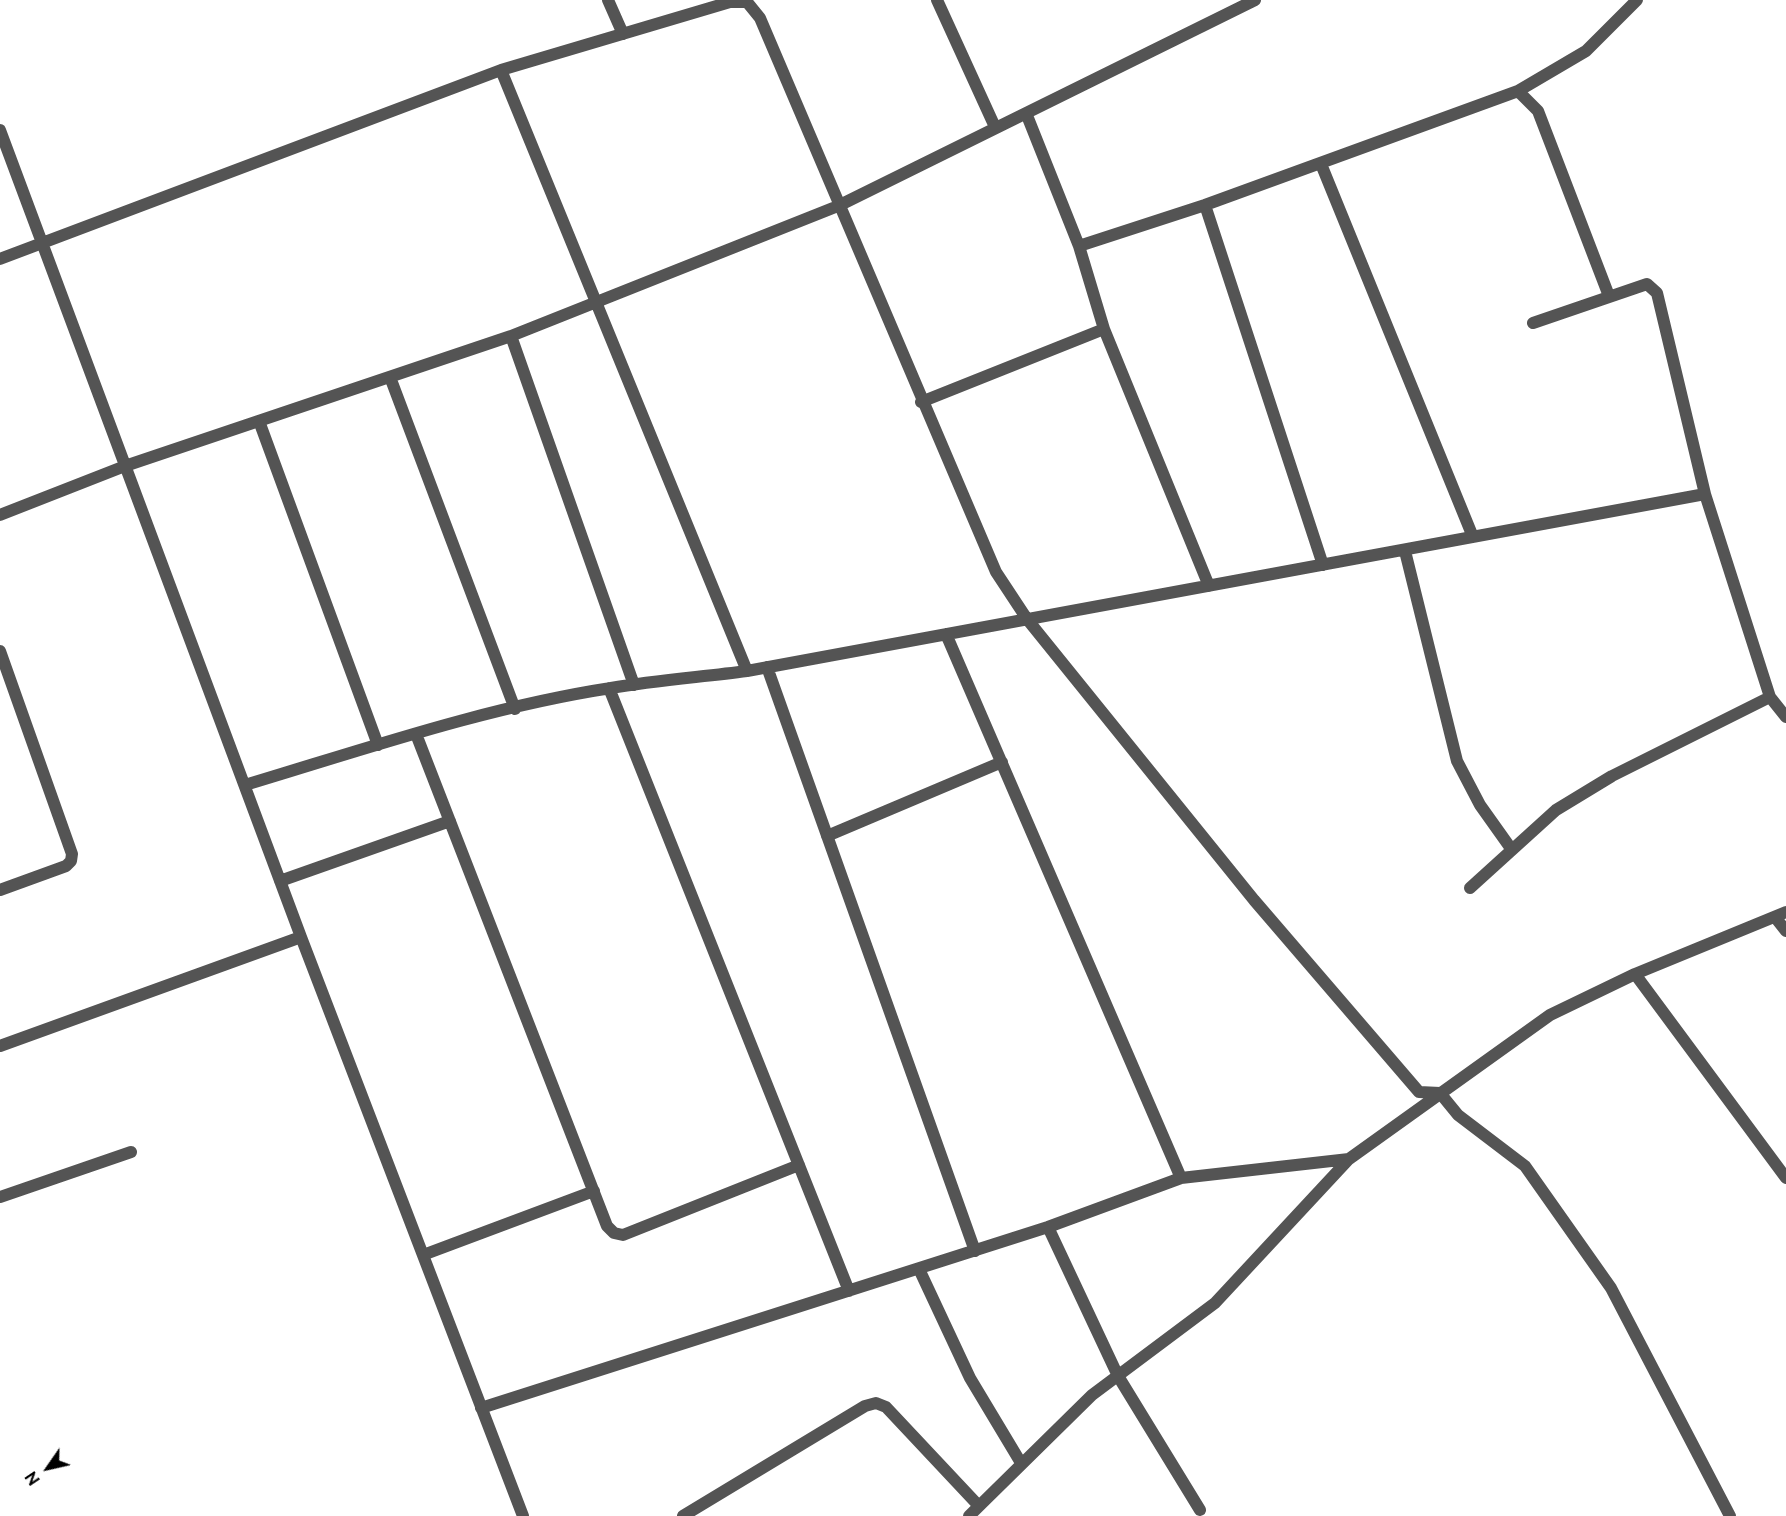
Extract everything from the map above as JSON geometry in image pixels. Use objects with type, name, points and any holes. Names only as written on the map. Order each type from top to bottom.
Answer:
[{"type":"street","points":[[608,0],[623,34]]},
{"type":"street","points":[[937,0],[995,127]]},
{"type":"street","points":[[0,515],[125,466],[511,336],[838,206],[1254,0]]},
{"type":"street","points":[[1079,246],[1205,205],[1518,91],[1586,51],[1637,0]]},
{"type":"street","points":[[0,259],[501,70],[730,2],[747,2],[760,18],[921,402],[996,572],[1028,619],[1254,900],[1419,1092],[1440,1093],[1458,1115],[1525,1166],[1611,1287],[1730,1516]]},
{"type":"street","points":[[501,70],[747,671]]},
{"type":"street","points":[[1518,91],[1538,111],[1609,296]]},
{"type":"street","points":[[1026,113],[1079,246],[1104,329],[1209,586]]},
{"type":"street","points":[[0,130],[301,938],[523,1516]]},
{"type":"street","points":[[1321,164],[1473,537]]},
{"type":"street","points":[[1205,205],[1323,565]]},
{"type":"street","points":[[1533,323],[1647,284],[1657,293],[1705,494],[1770,697],[1786,717]]},
{"type":"street","points":[[921,402],[1104,329]]},
{"type":"street","points":[[511,336],[634,685]]},
{"type":"street","points":[[390,377],[515,709]]},
{"type":"street","points":[[259,421],[378,745]]},
{"type":"street","points":[[245,785],[416,734],[609,688],[747,671],[1705,494]]},
{"type":"street","points":[[1405,551],[1457,761],[1480,805],[1512,850]]},
{"type":"street","points":[[946,634],[1181,1178]]},
{"type":"street","points":[[0,651],[72,854],[71,861],[66,866],[0,890]]},
{"type":"street","points":[[767,667],[975,1251]]},
{"type":"street","points":[[609,688],[849,1291]]},
{"type":"street","points":[[1470,888],[1556,810],[1770,697]]},
{"type":"street","points":[[416,734],[607,1226],[614,1233],[623,1235],[799,1165]]},
{"type":"street","points":[[827,836],[1002,762]]},
{"type":"street","points":[[280,880],[450,821]]},
{"type":"street","points":[[969,1516],[1092,1395],[1215,1303],[1349,1159],[1440,1093],[1550,1016],[1635,974],[1781,914],[1786,931]]},
{"type":"street","points":[[0,1046],[301,938]]},
{"type":"street","points":[[1635,974],[1786,1178]]},
{"type":"street","points":[[0,1197],[131,1152]]},
{"type":"street","points":[[481,1408],[975,1251],[1181,1178],[1349,1159]]},
{"type":"street","points":[[423,1255],[594,1191]]},
{"type":"street","points":[[1048,1227],[1118,1376],[1200,1510]]},
{"type":"street","points":[[919,1269],[969,1378],[1022,1463]]},
{"type":"street","points":[[683,1516],[865,1406],[876,1403],[885,1407],[978,1505]]}]
